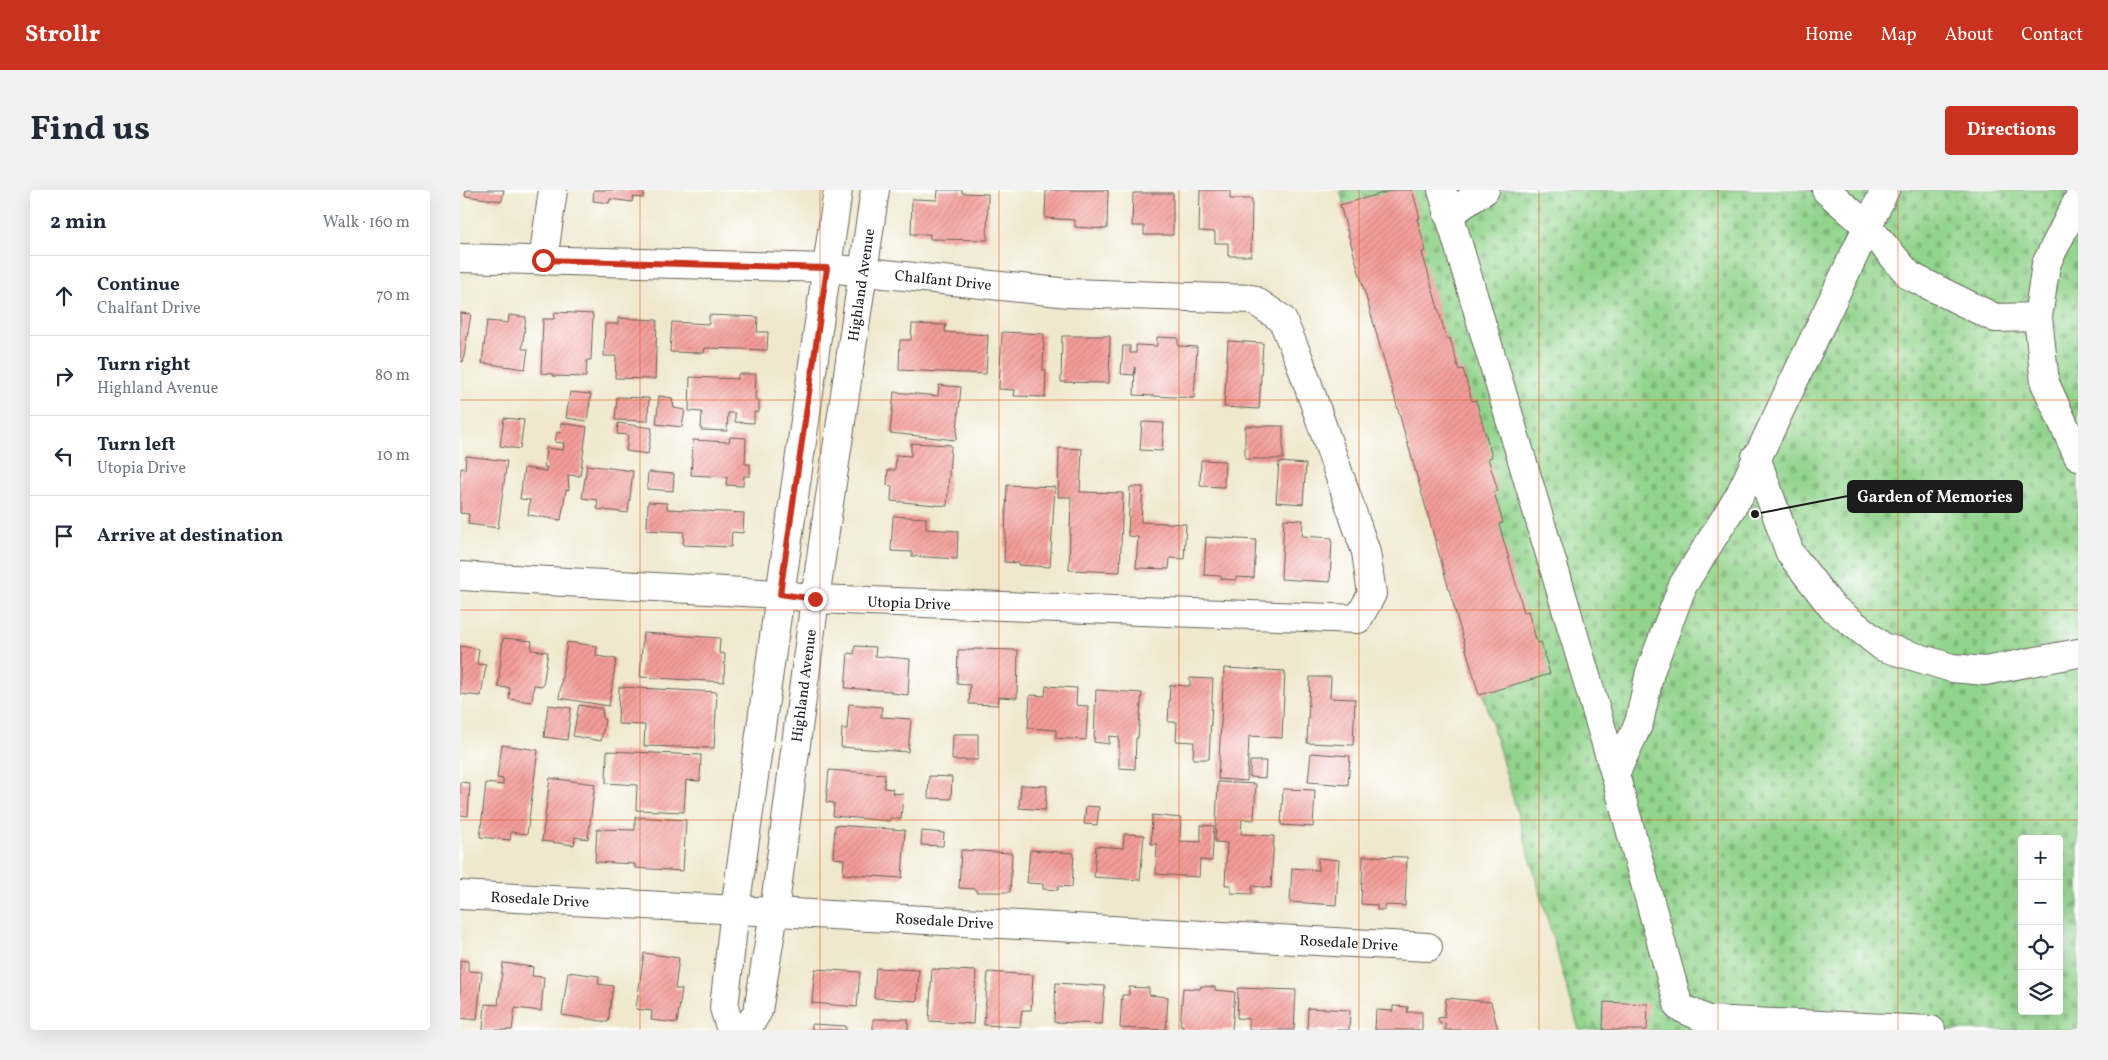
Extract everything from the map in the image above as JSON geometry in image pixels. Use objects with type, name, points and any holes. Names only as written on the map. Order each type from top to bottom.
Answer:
[{"type":"street","points":[[543,260],[553,190]]},
{"type":"street","points":[[731,1030],[724,1008],[735,909],[838,190]]},
{"type":"street","name":"Highland Avenue","points":[[746,1030],[758,1011],[774,912],[815,599],[875,190]]},
{"type":"street","points":[[1485,190],[1445,202],[1616,774],[1679,1007],[1708,1020],[1931,1030]]},
{"type":"street","points":[[1826,190],[1868,227],[1910,276],[1995,318],[2038,318]]},
{"type":"street","points":[[1616,774],[1639,723],[1650,672],[1683,585],[1739,496],[1756,457],[1886,190]]},
{"type":"street","points":[[2078,200],[2046,264],[2038,318],[2044,383],[2078,456]]},
{"type":"street","name":"Chalfant Drive","points":[[460,258],[827,268],[1069,293],[1252,298],[1282,319],[1299,359],[1366,552],[1372,594],[1358,619]]},
{"type":"street","points":[[1756,457],[1790,553],[1832,607],[1883,647],[1952,668],[1986,671],[2078,653]]},
{"type":"street","name":"Utopia Drive","points":[[460,576],[780,594],[815,599],[1358,619]]},
{"type":"street","name":"Rosedale Drive","points":[[460,895],[1428,947]]},
{"type":"green space","points":[[1340,190],[2078,190],[2078,1030],[1579,1030]]},
{"type":"building","points":[[466,190],[504,190],[502,201],[465,196]]},
{"type":"building","points":[[594,190],[644,190],[643,198],[633,197],[632,202],[610,199],[609,203],[593,201]]},
{"type":"building","points":[[938,190],[962,190],[962,193],[988,194],[987,240],[930,239],[930,234],[911,234],[912,199],[937,200]]},
{"type":"building","points":[[1046,190],[1108,190],[1107,229],[1075,227],[1075,220],[1045,218]]},
{"type":"building","points":[[1200,190],[1230,190],[1230,199],[1252,199],[1251,256],[1228,256],[1228,243],[1215,243],[1215,232],[1199,231]]},
{"type":"building","points":[[1394,190],[1412,190],[1420,218],[1417,219],[1426,251],[1422,252],[1447,340],[1450,338],[1459,370],[1463,369],[1472,401],[1476,400],[1492,457],[1488,458],[1498,491],[1494,492],[1503,523],[1499,524],[1524,612],[1528,611],[1537,643],[1541,642],[1550,674],[1479,695],[1340,205]]},
{"type":"building","points":[[1133,193],[1173,193],[1173,235],[1144,235],[1144,226],[1132,226]]},
{"type":"building","points":[[555,312],[593,314],[591,360],[587,360],[586,377],[553,376],[553,374],[541,373],[543,319],[554,319]]},
{"type":"building","points":[[460,313],[471,314],[463,362],[460,361]]},
{"type":"building","points":[[509,315],[526,317],[522,349],[528,349],[525,369],[482,363],[487,321],[508,323]]},
{"type":"building","points":[[709,315],[758,317],[757,332],[768,332],[767,350],[705,348],[704,353],[670,352],[672,322],[709,324]]},
{"type":"building","points":[[618,318],[657,320],[655,379],[615,378],[616,356],[604,356],[605,324],[618,324]]},
{"type":"building","points":[[912,324],[946,325],[945,332],[988,335],[986,374],[899,370],[900,340],[911,340]]},
{"type":"building","points":[[1002,332],[1044,334],[1043,370],[1046,370],[1045,397],[1014,396],[1015,390],[999,389]]},
{"type":"building","points":[[1062,336],[1110,336],[1109,383],[1061,382]]},
{"type":"building","points":[[1157,337],[1178,338],[1178,346],[1197,347],[1194,398],[1134,395],[1135,367],[1134,375],[1121,374],[1123,346],[1130,346],[1130,353],[1136,353],[1136,345],[1157,346]]},
{"type":"building","points":[[1228,341],[1263,343],[1259,409],[1224,407]]},
{"type":"building","points":[[738,374],[756,374],[755,400],[759,400],[759,412],[754,412],[754,423],[735,422],[735,413],[728,413],[727,431],[701,430],[702,412],[689,411],[690,377],[738,379]]},
{"type":"building","points":[[939,385],[961,387],[956,440],[890,433],[894,392],[938,396]]},
{"type":"building","points":[[570,392],[591,394],[587,421],[566,418]]},
{"type":"building","points":[[659,396],[672,398],[674,408],[685,410],[682,427],[656,424]]},
{"type":"building","points":[[617,397],[649,398],[648,421],[615,420]]},
{"type":"building","points":[[504,418],[524,420],[520,449],[500,446]]},
{"type":"building","points":[[1142,422],[1164,423],[1162,451],[1140,450]]},
{"type":"building","points":[[561,423],[587,427],[580,476],[568,475],[569,490],[566,490],[561,520],[528,515],[530,500],[520,499],[524,468],[546,471],[547,467],[544,467],[546,448],[563,450],[564,443],[555,442],[557,432],[560,433]]},
{"type":"building","points":[[618,423],[652,428],[648,454],[626,451],[628,435],[617,434]]},
{"type":"building","points":[[1245,426],[1283,426],[1283,459],[1245,459]]},
{"type":"building","points":[[730,437],[746,438],[745,464],[750,464],[750,476],[744,476],[743,486],[726,485],[727,477],[691,475],[693,440],[729,442]]},
{"type":"building","points":[[911,443],[951,445],[947,506],[891,501],[892,486],[887,485],[888,470],[895,470],[896,455],[911,456]]},
{"type":"building","points":[[1059,448],[1082,449],[1080,492],[1123,493],[1120,572],[1069,570],[1071,497],[1058,497]]},
{"type":"building","points":[[466,456],[507,461],[498,528],[468,524],[469,514],[460,513],[461,468],[465,469]]},
{"type":"building","points":[[1201,460],[1225,461],[1224,487],[1200,486]]},
{"type":"building","points":[[1279,462],[1306,464],[1303,504],[1276,502]]},
{"type":"building","points":[[587,465],[633,471],[628,513],[597,509],[598,500],[582,498]]},
{"type":"building","points":[[648,472],[674,474],[673,491],[647,489]]},
{"type":"building","points":[[1007,485],[1055,487],[1050,567],[1004,562]]},
{"type":"building","points":[[1130,487],[1143,487],[1141,522],[1186,524],[1184,559],[1170,558],[1169,569],[1136,568],[1138,537],[1128,536]]},
{"type":"building","points":[[648,502],[667,503],[667,509],[744,513],[743,533],[732,532],[731,547],[683,545],[684,532],[647,530]]},
{"type":"building","points":[[893,516],[926,518],[926,529],[958,531],[957,559],[912,556],[912,552],[891,551]]},
{"type":"building","points":[[1284,519],[1303,520],[1302,536],[1332,538],[1330,582],[1281,579]]},
{"type":"building","points":[[1206,537],[1256,540],[1254,578],[1236,577],[1236,580],[1221,579],[1221,576],[1204,575]]},
{"type":"building","points":[[643,633],[720,638],[719,653],[725,654],[724,682],[640,677]]},
{"type":"building","points":[[503,638],[532,641],[531,650],[548,652],[543,686],[534,685],[532,702],[509,699],[510,688],[498,687]]},
{"type":"building","points":[[567,642],[597,646],[596,656],[616,659],[609,706],[559,698]]},
{"type":"building","points":[[460,646],[479,649],[477,664],[486,665],[481,696],[460,694]]},
{"type":"building","points":[[855,646],[876,647],[875,656],[910,659],[908,695],[891,693],[891,691],[845,688],[848,653],[854,654]]},
{"type":"building","points":[[958,650],[1018,650],[1017,698],[999,697],[998,705],[969,704],[970,685],[957,684]]},
{"type":"building","points":[[1224,668],[1285,671],[1282,738],[1249,736],[1247,781],[1218,779]]},
{"type":"building","points":[[1310,677],[1331,677],[1330,698],[1355,699],[1353,745],[1307,743]]},
{"type":"building","points":[[1190,678],[1213,679],[1209,759],[1193,759],[1194,742],[1176,741],[1177,722],[1168,722],[1170,685],[1190,686]]},
{"type":"building","points":[[1046,686],[1077,688],[1076,705],[1088,706],[1086,740],[1056,738],[1056,730],[1028,728],[1030,695],[1045,696]]},
{"type":"building","points":[[619,687],[717,692],[714,748],[644,746],[645,725],[618,724]]},
{"type":"building","points":[[1096,690],[1142,693],[1138,738],[1136,738],[1135,769],[1119,768],[1119,737],[1109,736],[1109,744],[1094,742]]},
{"type":"building","points":[[849,704],[882,707],[881,717],[911,719],[908,752],[841,747],[842,728],[847,729]]},
{"type":"building","points":[[548,705],[571,708],[567,740],[544,737]]},
{"type":"building","points":[[579,705],[602,709],[603,719],[605,720],[601,741],[573,736]]},
{"type":"building","points":[[953,734],[978,734],[978,760],[952,760]]},
{"type":"building","points":[[502,745],[538,750],[527,834],[511,832],[510,840],[480,837],[486,783],[503,785],[503,779],[497,778]]},
{"type":"building","points":[[607,751],[701,755],[700,781],[686,780],[684,812],[636,810],[637,785],[606,783]]},
{"type":"building","points":[[1311,753],[1350,756],[1348,785],[1308,782]]},
{"type":"building","points":[[1250,761],[1266,761],[1265,778],[1250,777]]},
{"type":"building","points":[[829,770],[885,774],[884,788],[893,789],[892,793],[903,794],[901,819],[890,818],[890,821],[833,816],[834,803],[826,802]]},
{"type":"building","points":[[929,776],[952,777],[951,799],[928,798]]},
{"type":"building","points":[[550,778],[595,784],[588,839],[575,837],[574,845],[542,841]]},
{"type":"building","points":[[460,782],[470,783],[468,816],[460,815]]},
{"type":"building","points":[[1218,782],[1256,784],[1254,820],[1242,819],[1241,834],[1274,836],[1271,888],[1252,886],[1252,894],[1231,893],[1231,885],[1225,885],[1227,843],[1215,842]]},
{"type":"building","points":[[1021,785],[1047,786],[1045,810],[1019,808]]},
{"type":"building","points":[[1283,789],[1315,790],[1313,827],[1281,825]]},
{"type":"building","points":[[1086,806],[1099,807],[1097,825],[1084,824]]},
{"type":"building","points":[[1152,815],[1181,818],[1180,841],[1201,842],[1201,825],[1214,826],[1212,861],[1200,860],[1199,877],[1156,874],[1157,844],[1151,844]]},
{"type":"building","points":[[635,817],[686,820],[683,871],[635,868],[635,864],[595,862],[597,829],[635,830]]},
{"type":"building","points":[[835,825],[905,830],[902,878],[843,874],[844,859],[833,858]]},
{"type":"building","points":[[922,831],[944,833],[943,846],[921,845]]},
{"type":"building","points":[[1124,834],[1144,835],[1140,880],[1094,877],[1096,846],[1123,848]]},
{"type":"building","points":[[961,850],[1012,853],[1010,892],[976,892],[976,889],[959,888]]},
{"type":"building","points":[[1030,850],[1074,853],[1072,887],[1058,886],[1058,890],[1043,889],[1043,884],[1027,883]]},
{"type":"building","points":[[1363,856],[1407,857],[1405,906],[1386,905],[1385,910],[1377,910],[1377,905],[1361,904]]},
{"type":"building","points":[[1318,858],[1339,860],[1336,905],[1290,902],[1292,868],[1318,870]]},
{"type":"building","points":[[644,953],[679,958],[675,989],[682,989],[677,1023],[651,1020],[652,1011],[636,1009]]},
{"type":"building","points":[[460,960],[468,961],[468,971],[482,972],[477,1020],[460,1018]]},
{"type":"building","points":[[503,963],[533,967],[532,976],[544,977],[541,1011],[515,1008],[512,1030],[483,1030],[485,1004],[498,1005]]},
{"type":"building","points":[[876,968],[919,970],[917,1001],[874,998]]},
{"type":"building","points":[[815,969],[860,972],[857,1007],[812,1003]]},
{"type":"building","points":[[932,969],[976,971],[973,1024],[929,1021]]},
{"type":"building","points":[[568,972],[599,976],[598,984],[613,986],[608,1022],[562,1015]]},
{"type":"building","points":[[988,972],[1033,975],[1031,1010],[1022,1010],[1020,1027],[984,1025]]},
{"type":"building","points":[[1056,983],[1105,986],[1102,1024],[1054,1022]]},
{"type":"building","points":[[1201,986],[1215,987],[1215,990],[1235,992],[1232,1030],[1182,1030],[1183,1025],[1180,1025],[1183,988],[1200,989]]},
{"type":"building","points":[[1129,987],[1149,988],[1149,995],[1168,997],[1166,1030],[1120,1028],[1122,995],[1129,995]]},
{"type":"building","points":[[1238,988],[1296,990],[1294,1030],[1249,1030],[1249,1019],[1237,1018]]},
{"type":"building","points":[[1446,998],[1491,1002],[1498,1030],[1445,1030],[1445,1023],[1440,1024],[1438,1018],[1444,1017]]},
{"type":"building","points":[[1604,1002],[1648,1004],[1647,1030],[1603,1030]]},
{"type":"building","points":[[1393,1006],[1408,1007],[1407,1012],[1422,1012],[1422,1030],[1375,1030],[1376,1010],[1393,1011]]},
{"type":"building","points":[[1308,1008],[1350,1010],[1349,1030],[1307,1030]]},
{"type":"building","points":[[873,1019],[908,1019],[908,1030],[873,1030]]},
{"type":"building","points":[[812,1024],[846,1026],[846,1030],[812,1030]]},
{"type":"place","name":"Garden of Memories","points":[[1755,514]]},
{"type":"route","points":[[543,260],[827,268],[780,594],[815,599]]}]
